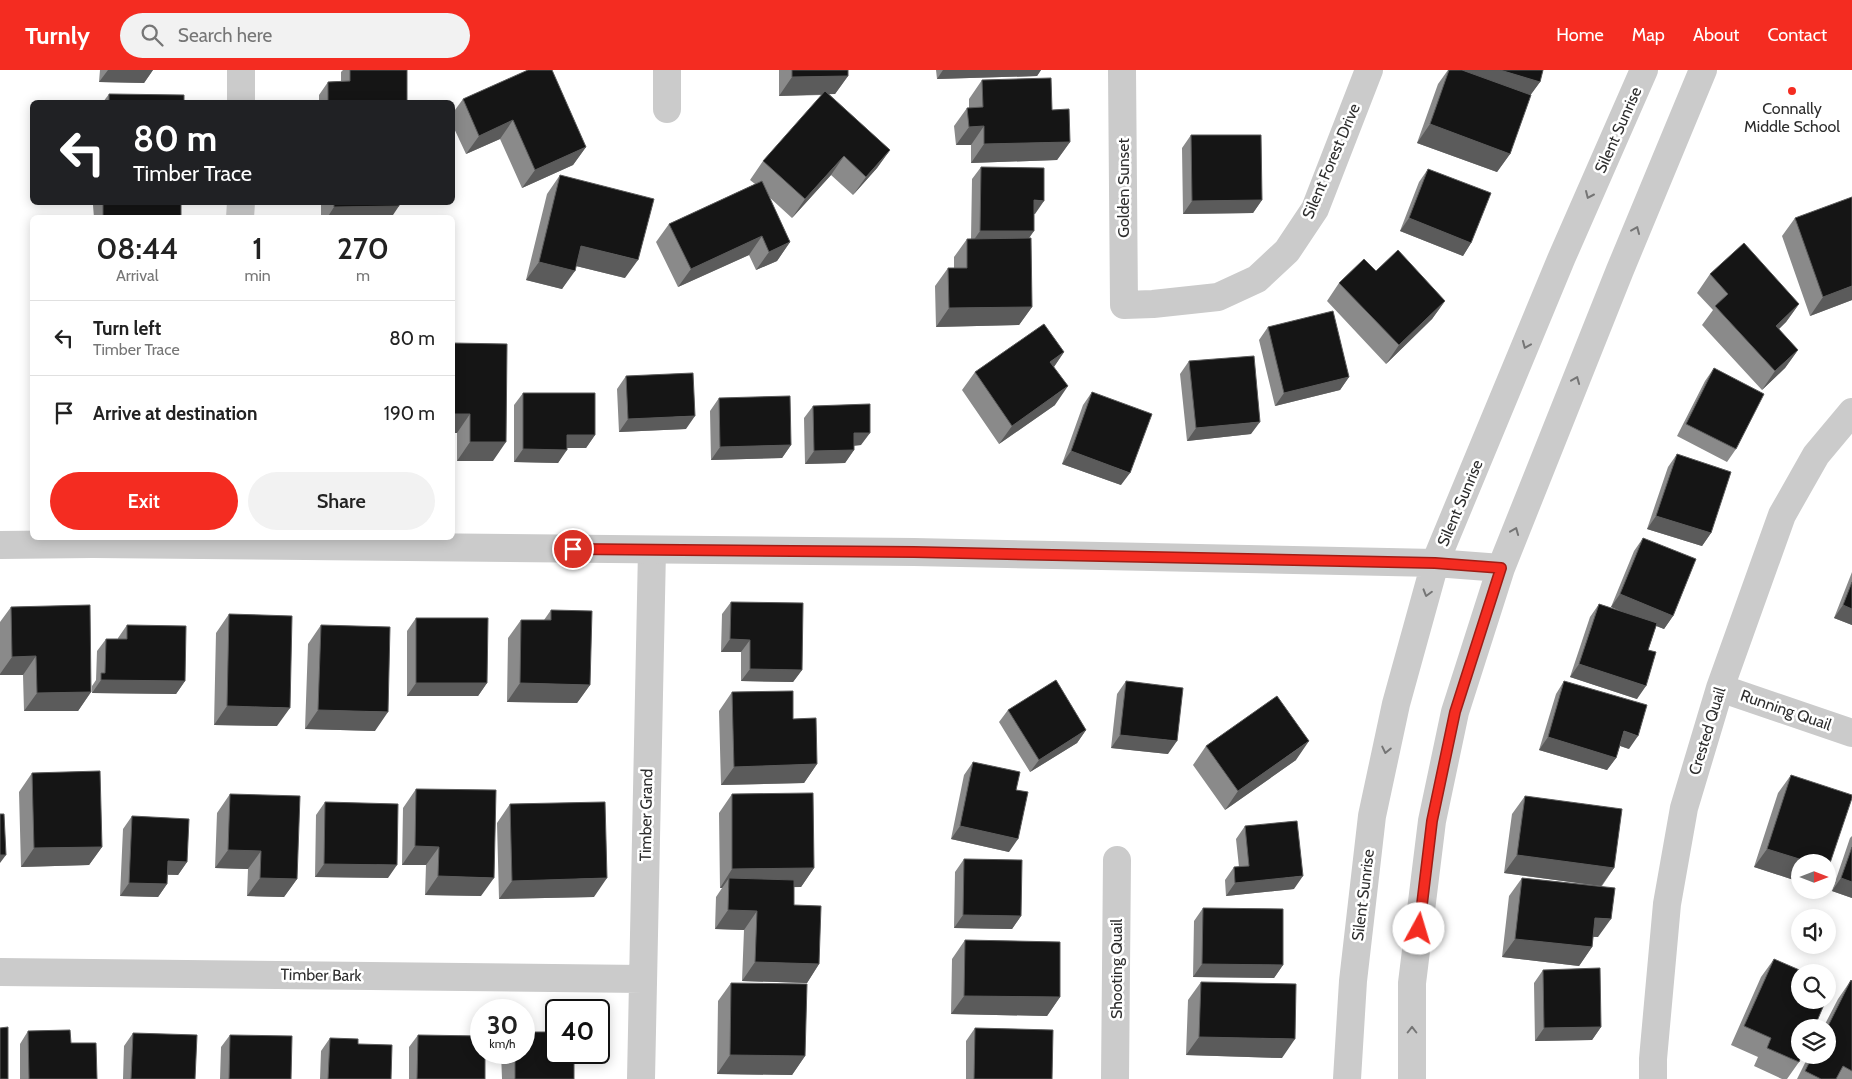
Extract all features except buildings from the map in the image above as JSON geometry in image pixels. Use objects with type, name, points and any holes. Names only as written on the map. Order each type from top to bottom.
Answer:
[{"type":"street","points":[[241,70],[241,100]]},
{"type":"street","points":[[667,70],[667,110]]},
{"type":"street","name":"Golden Sunset","points":[[1122,70],[1124,305]]},
{"type":"street","name":"Silent Forest Drive","points":[[1124,305],[1218,297],[1258,279],[1287,251],[1315,209],[1369,70]]},
{"type":"street","name":"Silent Sunrise","points":[[1347,1079],[1353,981],[1372,816],[1396,704],[1435,563],[1562,258],[1644,70]]},
{"type":"street","points":[[1412,1079],[1412,983],[1432,821],[1455,712],[1501,568],[1620,270],[1703,70]]},
{"type":"street","name":"Crested Quail","points":[[1653,1079],[1653,1059],[1667,904],[1684,808],[1720,688],[1782,515],[1816,455],[1852,412]]},
{"type":"street","points":[[0,545],[236,542],[1435,563],[1501,568]]},
{"type":"street","name":"Timber Grand","points":[[640,1079],[652,550]]},
{"type":"street","name":"Running Quail","points":[[1720,688],[1852,733]]},
{"type":"street","name":"Shooting Quail","points":[[1115,1079],[1117,860]]},
{"type":"street","name":"Timber Bark","points":[[0,972],[643,979]]},
{"type":"place","name":"Connally Middle School","points":[[1792,91]]},
{"type":"route","points":[[573,549],[953,553],[1435,563],[1501,568],[1455,712],[1432,821],[1419,929]]}]
